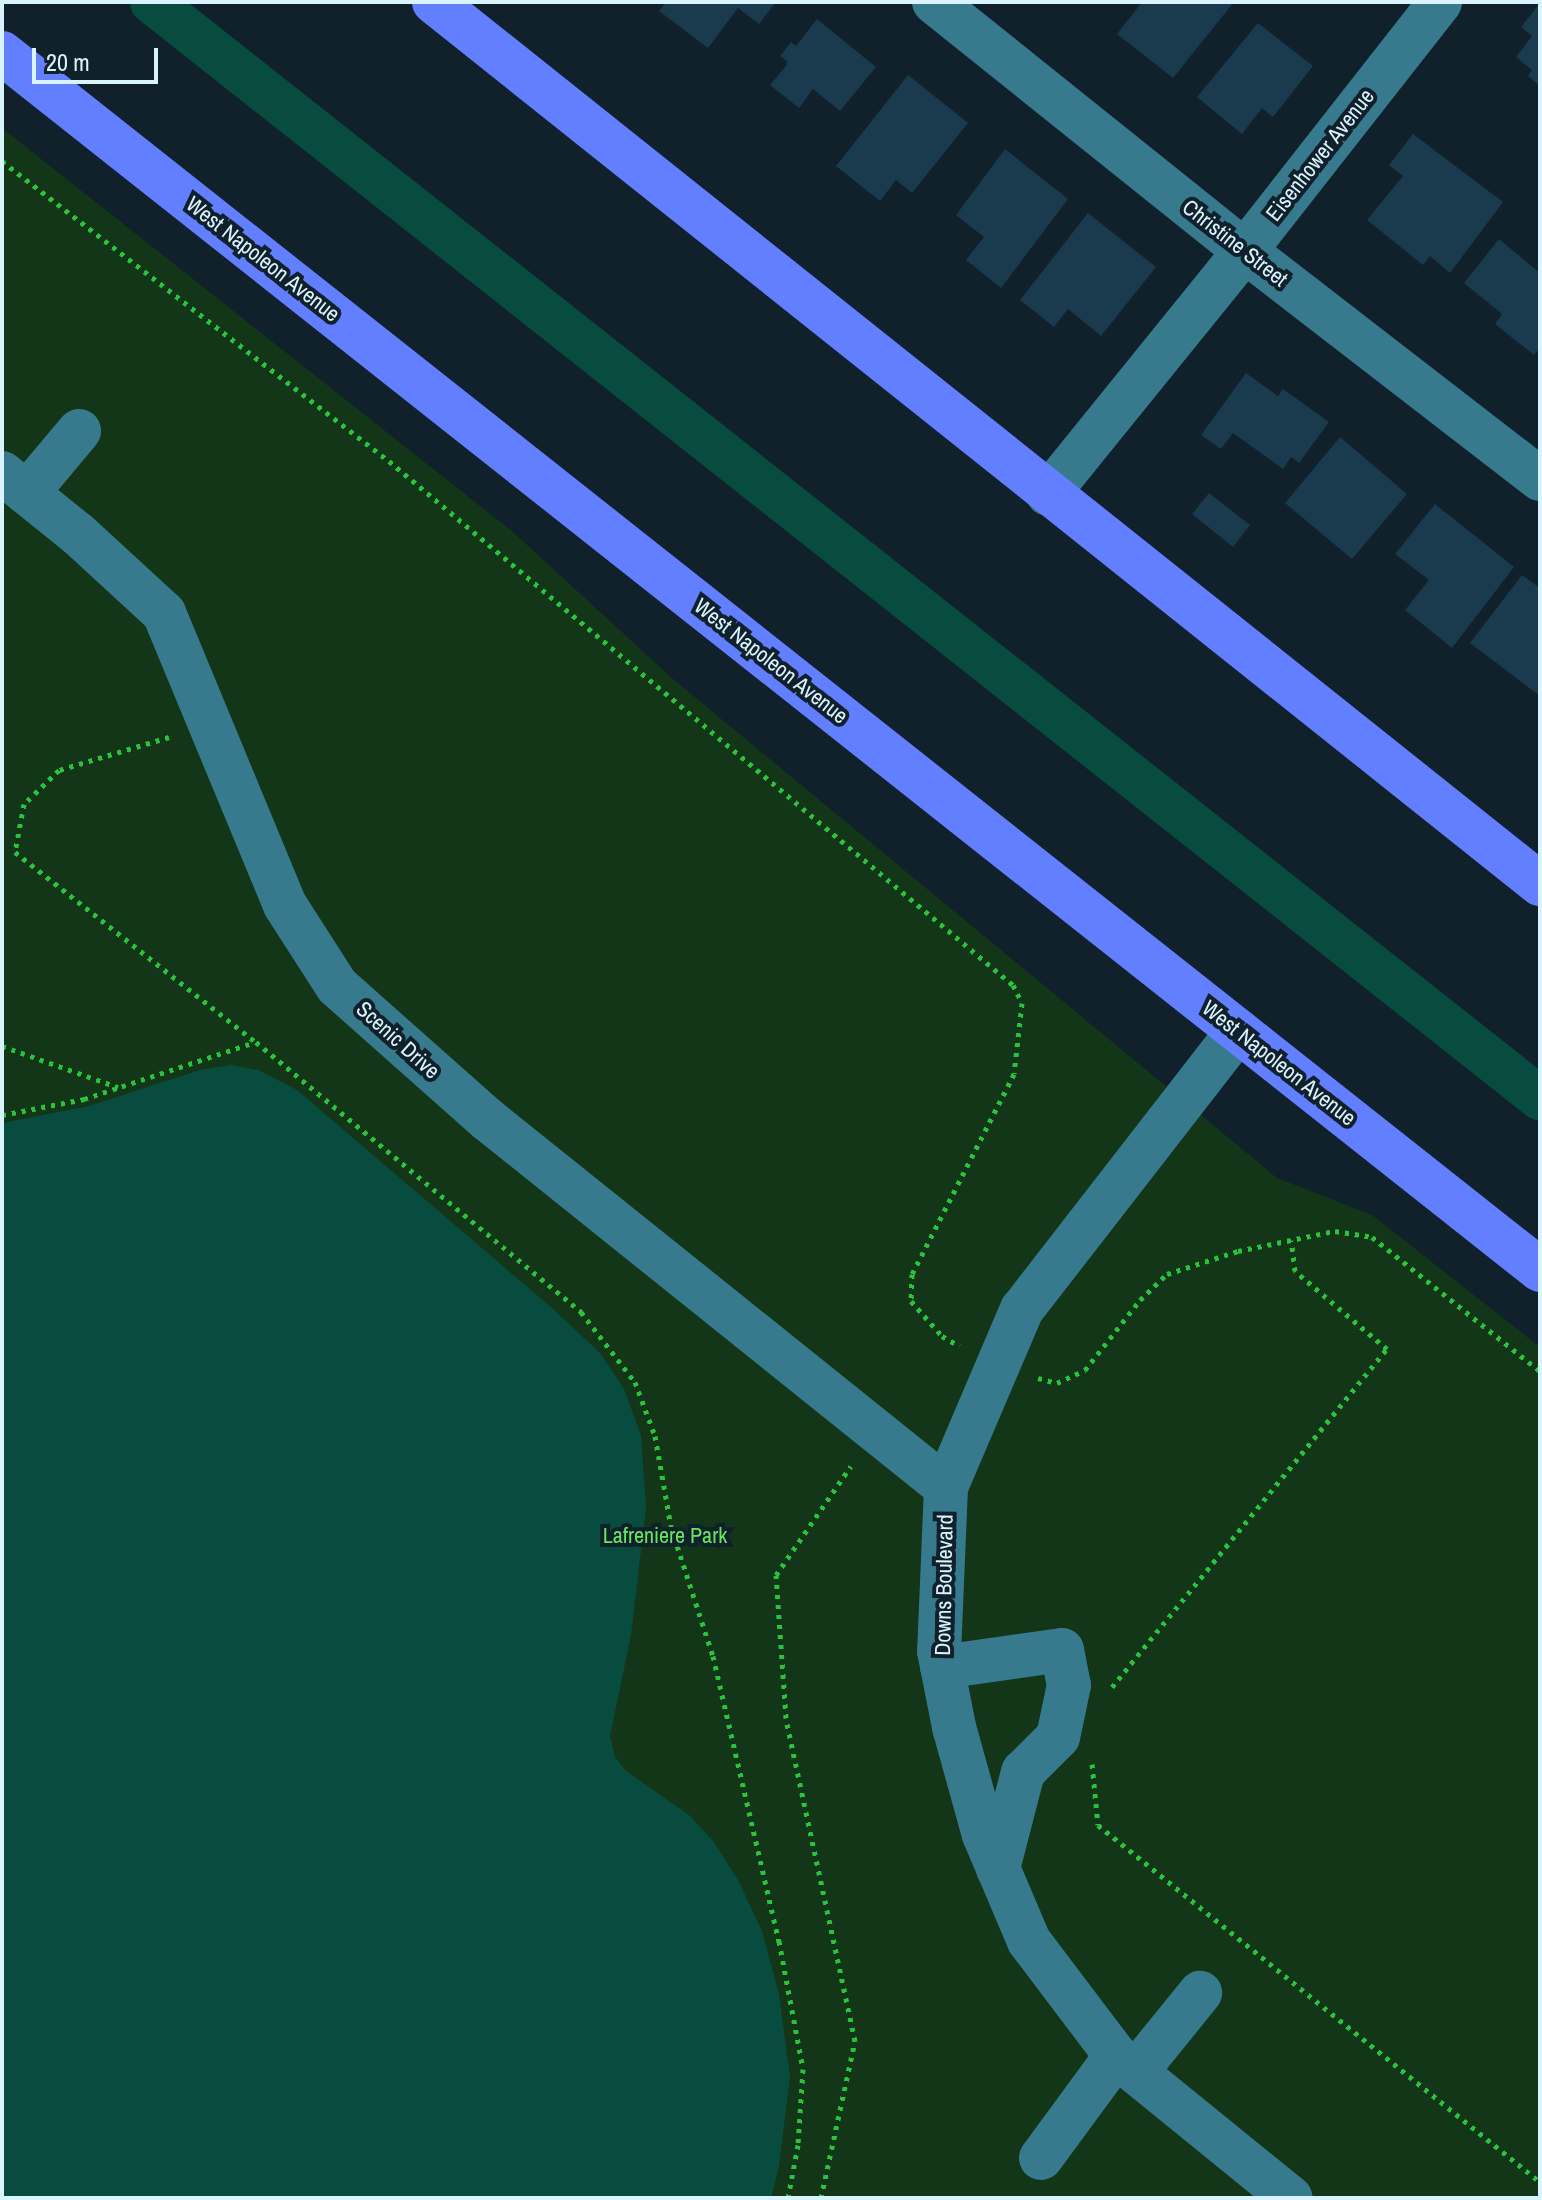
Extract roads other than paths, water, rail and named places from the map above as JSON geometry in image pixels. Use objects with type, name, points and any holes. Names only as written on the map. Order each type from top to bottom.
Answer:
[{"type":"main road","points":[[434,2],[1540,884]]},
{"type":"main road","name":"West Napoleon Avenue","points":[[2,53],[1540,1270]]},
{"type":"street","name":"Christine Street","points":[[934,2],[1245,251],[1540,479]]},
{"type":"street","name":"Eisenhower Avenue","points":[[1048,494],[1245,251],[1440,2]]},
{"type":"street","points":[[15,483],[79,431]]},
{"type":"street","name":"Scenic Drive","points":[[15,483],[164,613],[285,905],[337,986],[487,1119],[946,1487]]},
{"type":"street","name":"Downs Boulevard","points":[[1238,1031],[1022,1309],[946,1487],[939,1651],[972,1795],[998,1869],[1029,1941],[1126,2064],[1291,2198]]},
{"type":"street","points":[[942,1667],[1062,1650],[1069,1685],[1058,1737],[1023,1772],[998,1869]]},
{"type":"street","points":[[1041,2158],[1126,2064],[1200,1993]]},
{"type":"waterway","points":[[152,2],[1540,1098]]},
{"type":"park label","name":"Lafreniere Park","points":[[665,1536]]}]
